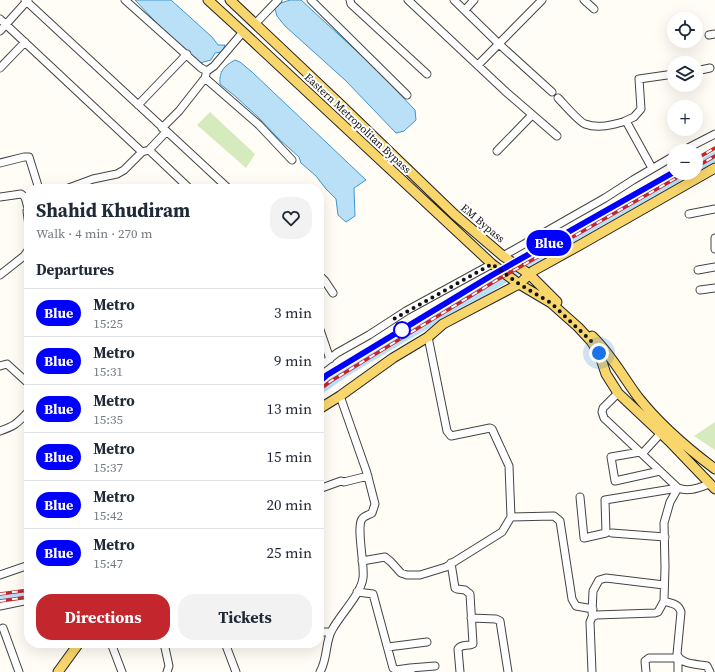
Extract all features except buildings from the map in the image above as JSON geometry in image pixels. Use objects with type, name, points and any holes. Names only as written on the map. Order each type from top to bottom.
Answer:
[{"type":"main road","name":"Eastern Metropolitan Bypass","points":[[208,0],[494,266]]},
{"type":"main road","name":"EM Bypass","points":[[230,0],[454,214],[506,258],[527,272],[604,348],[639,398],[656,417],[672,439],[683,444],[715,469]]},
{"type":"main road","points":[[324,406],[393,358],[428,337],[443,324],[519,284],[527,272],[715,168]]},
{"type":"main road","points":[[494,266],[510,279],[551,303],[591,341],[599,353],[606,374],[618,393],[661,433],[672,439],[712,486]]},
{"type":"main road","points":[[58,672],[76,648]]},
{"type":"street","points":[[0,31],[27,0],[164,130],[223,184]]},
{"type":"street","points":[[125,0],[187,54],[260,125],[292,160]]},
{"type":"street","points":[[255,24],[278,0]]},
{"type":"street","points":[[311,0],[408,95]]},
{"type":"street","points":[[350,0],[351,4],[427,74]]},
{"type":"street","points":[[410,0],[478,65],[557,136]]},
{"type":"street","points":[[454,0],[584,124],[605,126],[634,117],[641,109],[639,79],[667,75]]},
{"type":"street","points":[[465,10],[474,0]]},
{"type":"street","points":[[478,65],[542,0]]},
{"type":"street","points":[[584,0],[594,9]]},
{"type":"street","points":[[0,19],[184,184]]},
{"type":"street","points":[[80,184],[93,179],[117,174],[124,170],[146,151],[179,111],[206,74],[243,32]]},
{"type":"street","points":[[0,68],[25,42]]},
{"type":"street","points":[[138,105],[187,54]]},
{"type":"street","points":[[703,69],[710,68]]},
{"type":"street","points":[[497,151],[532,114]]},
{"type":"street","points":[[625,121],[652,168]]},
{"type":"street","points":[[696,144],[715,134]]},
{"type":"street","points":[[0,163],[29,157],[37,184]]},
{"type":"street","points":[[506,258],[667,160]]},
{"type":"street","points":[[0,197],[21,194],[24,196]]},
{"type":"street","points":[[689,214],[715,209]]},
{"type":"street","points":[[715,238],[715,249]]},
{"type":"street","points":[[0,275],[24,256]]},
{"type":"street","points":[[324,363],[337,353],[369,335],[406,311],[494,266]]},
{"type":"street","points":[[698,270],[715,268]]},
{"type":"street","points":[[324,280],[333,293]]},
{"type":"street","points":[[700,290],[715,288]]},
{"type":"street","points":[[362,561],[385,557],[401,573],[413,575],[440,570],[502,532],[511,517],[509,466],[492,429],[490,428],[452,436],[447,431],[428,337]]},
{"type":"street","points":[[324,342],[330,359]]},
{"type":"street","points":[[0,366],[6,364],[24,380]]},
{"type":"street","points":[[618,393],[603,408],[602,412],[604,418],[678,488],[691,490],[712,486]]},
{"type":"street","points":[[320,672],[325,664],[331,632],[361,586],[364,577],[360,521],[372,513],[375,504],[368,476],[340,396]]},
{"type":"street","points":[[0,430],[16,424],[24,417]]},
{"type":"street","points":[[660,471],[615,481],[611,457],[641,453],[661,433]]},
{"type":"street","points":[[324,487],[341,481],[344,482],[368,476]]},
{"type":"street","points":[[580,497],[584,538],[606,534],[605,500],[678,488]]},
{"type":"street","points":[[592,617],[596,615],[655,613],[660,608],[664,601],[664,523],[670,502],[678,488]]},
{"type":"street","points":[[511,517],[554,516],[560,522],[572,599],[576,606],[592,609]]},
{"type":"street","points":[[612,533],[665,537]]},
{"type":"street","points":[[451,563],[455,588],[457,590],[465,590],[470,594],[473,644],[462,645],[458,649],[460,672]]},
{"type":"street","points":[[0,575],[24,567]]},
{"type":"street","points":[[592,672],[590,622],[592,617],[593,591],[599,580],[606,578],[664,585]]},
{"type":"street","points":[[357,592],[373,594],[394,669],[410,670],[435,666]]},
{"type":"street","points":[[0,606],[24,601]]},
{"type":"street","points":[[664,601],[676,604],[682,612],[677,654],[678,672]]},
{"type":"street","points":[[471,618],[496,620],[500,622],[508,672]]},
{"type":"street","points":[[3,628],[19,672]]},
{"type":"street","points":[[324,632],[331,632]]},
{"type":"street","points":[[388,647],[427,642]]},
{"type":"street","points":[[113,648],[122,672]]},
{"type":"street","points":[[165,648],[169,666],[167,672]]},
{"type":"street","points":[[227,648],[236,672]]},
{"type":"street","points":[[646,672],[646,661],[649,658],[678,658],[680,661],[707,666],[710,672]]},
{"type":"street","points":[[325,664],[327,672]]},
{"type":"green space","points":[[210,112],[255,154],[246,168],[197,125]]},
{"type":"green space","points":[[715,422],[715,450],[694,436]]},
{"type":"water","points":[[135,0],[171,0],[212,37],[218,45],[225,45],[222,52],[215,53],[211,60],[200,63],[168,35]]},
{"type":"water","points":[[290,0],[301,0],[376,69],[415,110],[416,120],[404,131],[396,133],[345,80],[285,26],[277,16],[275,9],[281,3]]},
{"type":"water","points":[[235,60],[240,62],[252,72],[366,180],[354,188],[355,216],[346,222],[338,215],[336,199],[326,189],[324,184],[322,184],[316,176],[301,163],[299,157],[258,117],[220,84],[221,72],[228,64]]},
{"type":"waterway","points":[[703,165],[715,158]]},
{"type":"waterway","points":[[324,385],[344,371],[472,297],[532,260],[675,180]]},
{"type":"waterway","points":[[0,601],[24,597]]},
{"type":"railway","points":[[703,155],[715,148]]},
{"type":"railway","points":[[703,163],[715,156]]},
{"type":"railway","points":[[324,378],[494,274],[667,176]]},
{"type":"railway","points":[[324,386],[497,280],[673,180]]},
{"type":"railway","points":[[0,594],[24,591]]},
{"type":"railway","points":[[0,601],[24,598]]},
{"type":"metro line","name":"Blue","points":[[324,378],[494,274],[667,176]]},
{"type":"route","points":[[402,330],[394,319],[492,264],[510,279],[551,303],[578,327],[591,341],[599,353]]}]
